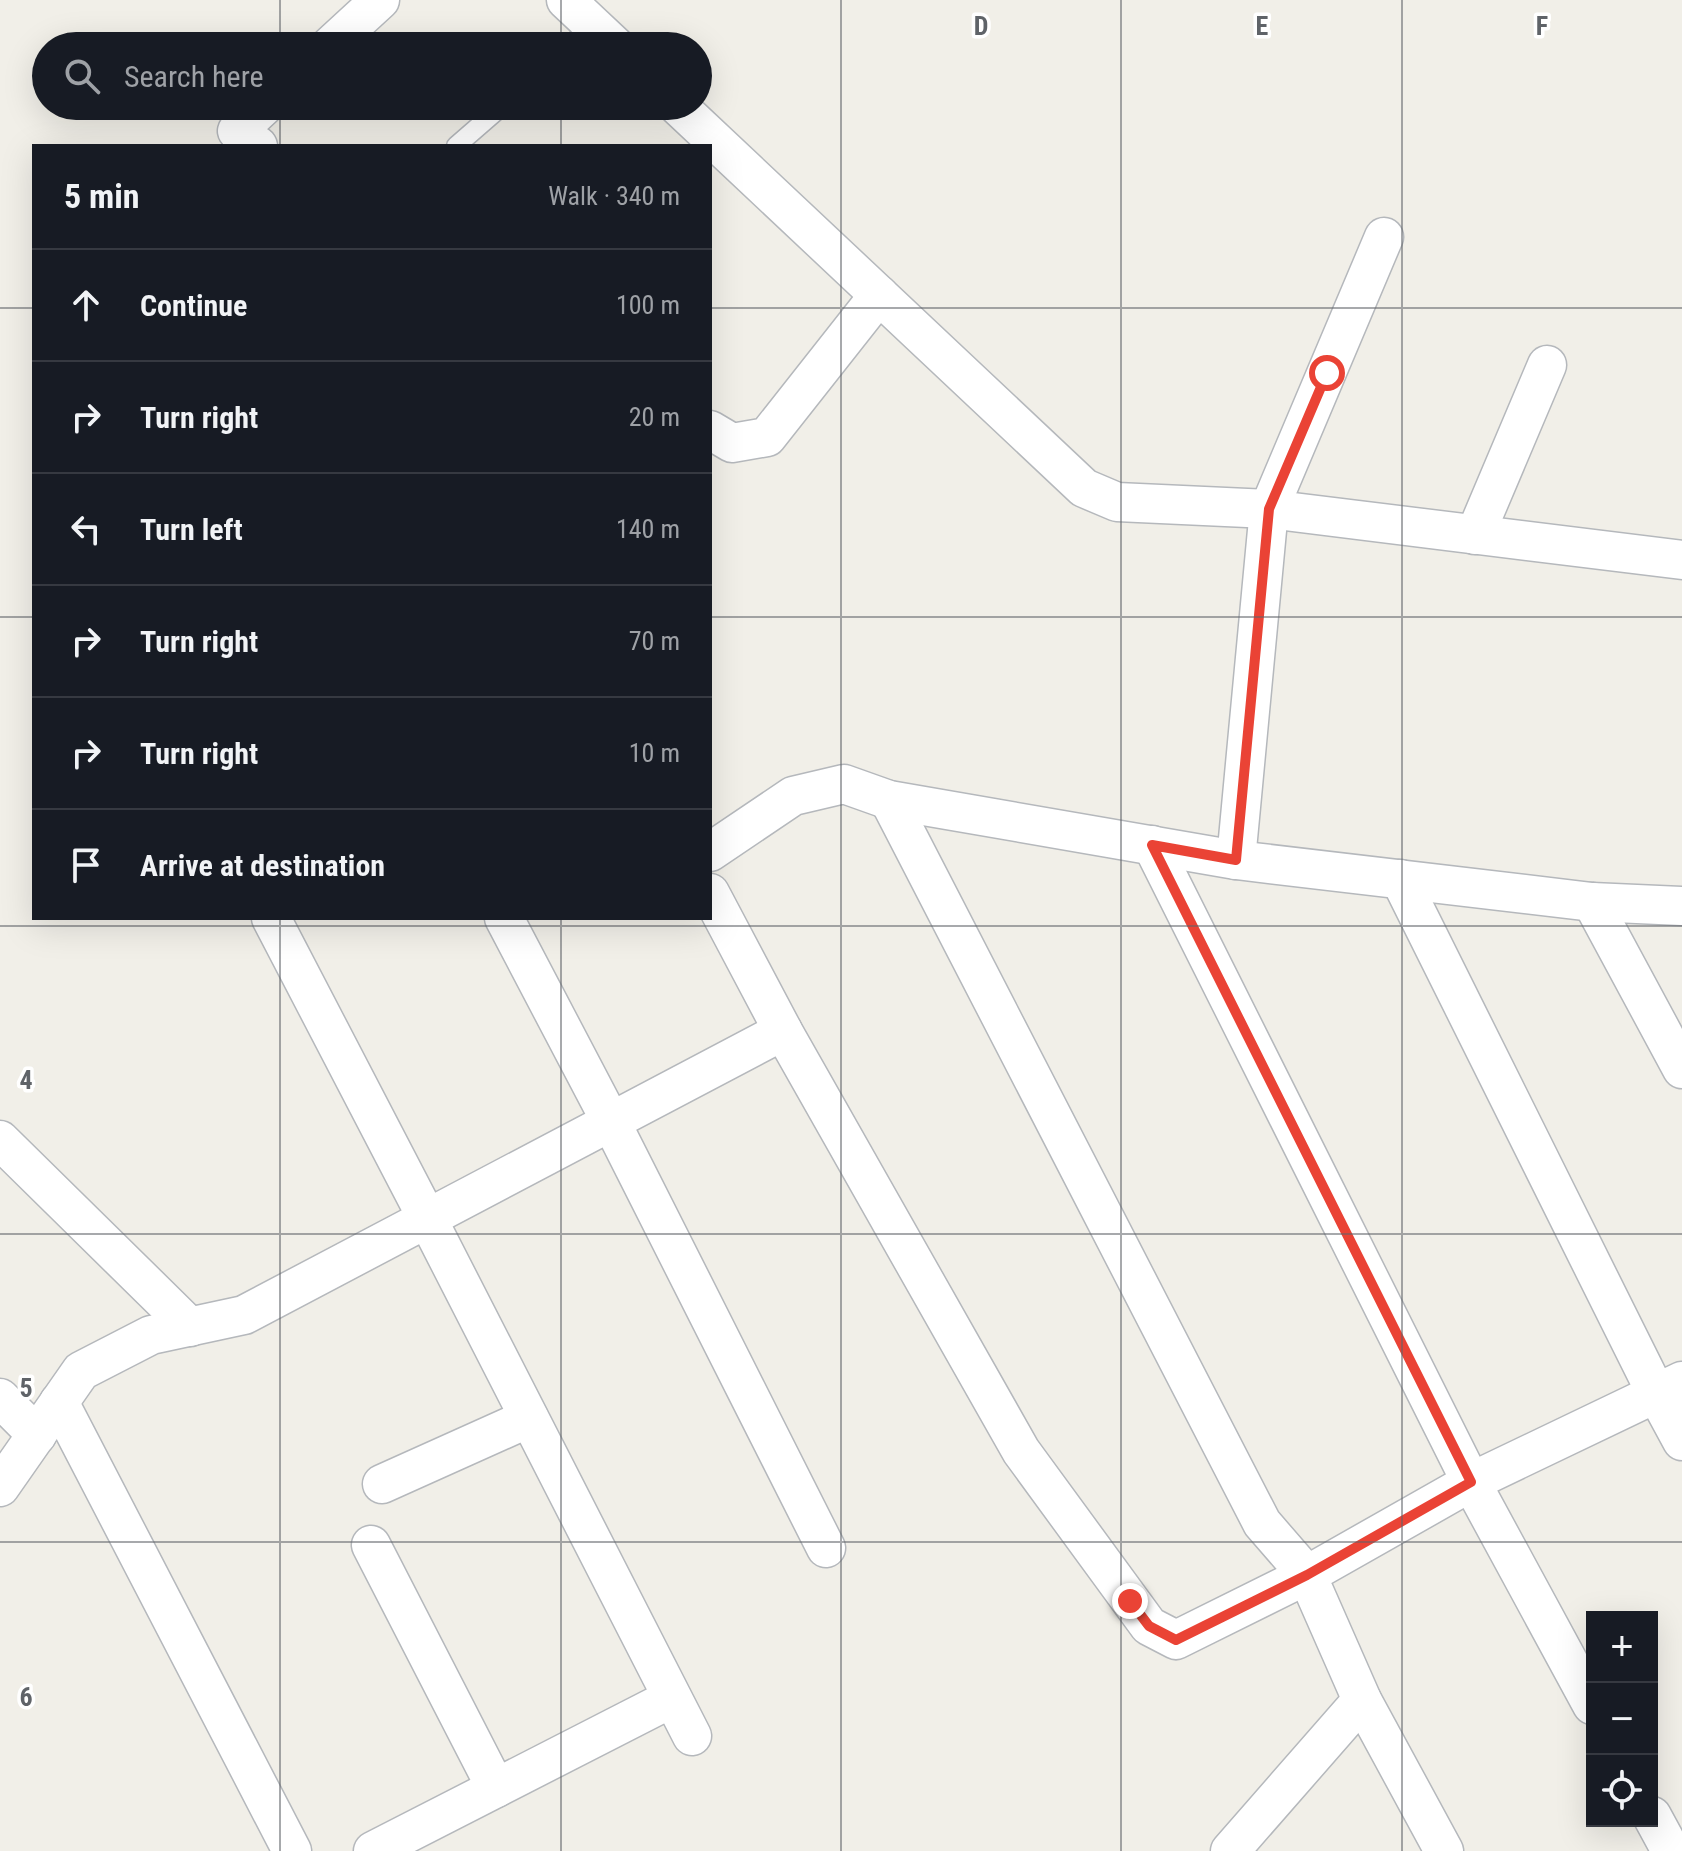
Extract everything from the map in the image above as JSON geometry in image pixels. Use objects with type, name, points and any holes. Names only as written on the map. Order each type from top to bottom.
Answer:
[{"type":"street","points":[[345,32],[380,0]]},
{"type":"street","points":[[249,120],[237,131],[255,144]]},
{"type":"street","points":[[693,120],[1084,488],[1117,502],[1269,509],[1682,560]]},
{"type":"street","points":[[1236,860],[1269,509],[1384,237]]},
{"type":"street","points":[[712,431],[732,443],[767,437],[879,295]]},
{"type":"street","points":[[1475,535],[1547,365]]},
{"type":"street","points":[[712,851],[793,796],[844,784],[889,800],[1236,860],[1592,902],[1682,906]]},
{"type":"street","points":[[889,800],[1262,1523],[1307,1575],[1362,1700],[1444,1851]]},
{"type":"street","points":[[1152,845],[1471,1482],[1586,1694]]},
{"type":"street","points":[[1400,879],[1669,1387],[1682,1441]]},
{"type":"street","points":[[712,897],[783,1031],[1021,1451],[1149,1626],[1176,1640],[1307,1575],[1471,1482],[1669,1387]]},
{"type":"street","points":[[1592,902],[1682,1069]]},
{"type":"street","points":[[272,920],[692,1736]]},
{"type":"street","points":[[505,920],[611,1122],[826,1548]]},
{"type":"street","points":[[0,1487],[81,1371],[151,1335],[244,1315],[783,1031]]},
{"type":"street","points":[[0,1140],[190,1327]]},
{"type":"street","points":[[0,1398],[37,1435]]},
{"type":"street","points":[[59,1402],[292,1851]]},
{"type":"street","points":[[382,1484],[529,1418]]},
{"type":"street","points":[[371,1545],[496,1788]]},
{"type":"street","points":[[373,1851],[672,1698]]},
{"type":"street","points":[[1230,1851],[1362,1700]]},
{"type":"street","points":[[1658,1827],[1671,1851]]},
{"type":"lane","points":[[458,144],[486,120]]},
{"type":"route","points":[[1130,1601],[1149,1626],[1176,1640],[1307,1575],[1471,1482],[1152,845],[1236,860],[1269,509],[1327,373]]}]
